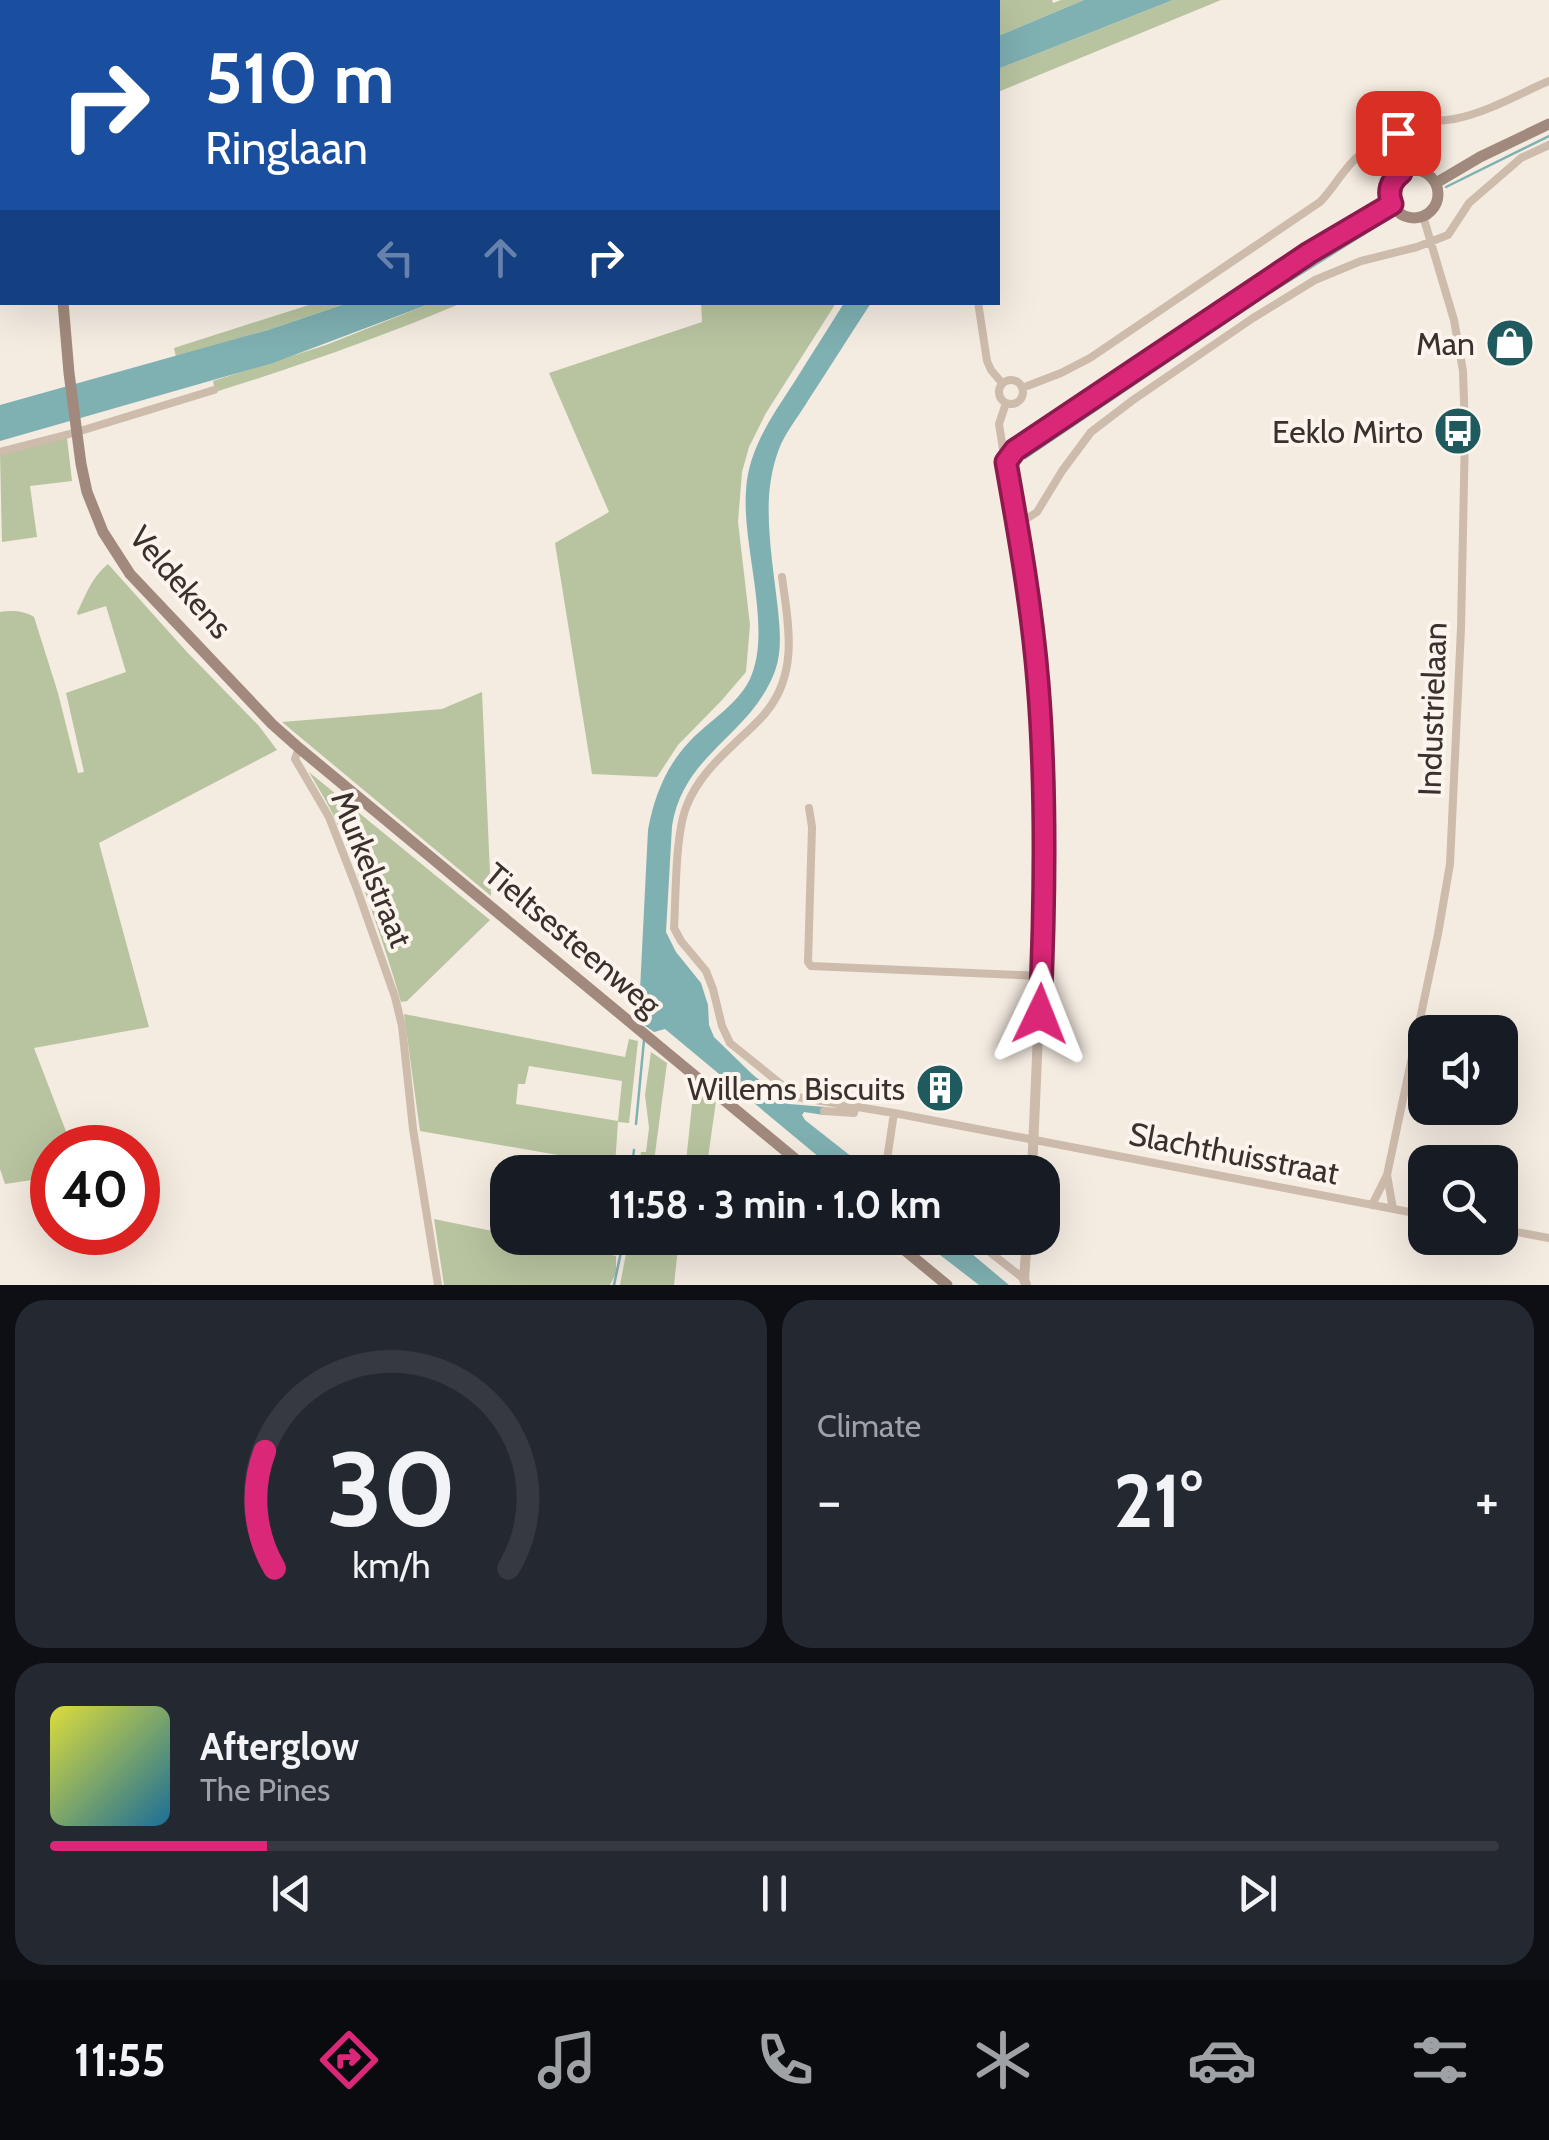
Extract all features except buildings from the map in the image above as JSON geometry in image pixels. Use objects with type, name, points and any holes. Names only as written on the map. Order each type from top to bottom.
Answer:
[{"type":"main road","points":[[1436,183],[1549,124]]},
{"type":"main road","points":[[1407,170],[1427,173],[1436,183],[1436,204],[1423,216],[1406,217],[1392,204],[1389,190],[1396,177],[1407,170]]},
{"type":"main road","points":[[1006,462],[1015,450],[1262,284],[1392,204]]},
{"type":"main road","name":"Veldekens","points":[[63,305],[87,492],[117,557],[248,700],[299,748]]},
{"type":"main road","name":"Tieltsesteenweg","points":[[299,748],[791,1155]]},
{"type":"main road","points":[[911,1255],[948,1285]]},
{"type":"street","points":[[1401,173],[1391,146],[1405,128],[1468,114],[1549,82]]},
{"type":"street","points":[[1022,388],[1090,358],[1320,202],[1364,151],[1375,145],[1391,146]]},
{"type":"street","points":[[1017,525],[1037,512],[1092,432],[1133,400],[1315,280],[1361,261],[1448,236],[1469,202],[1521,158],[1549,146]]},
{"type":"street","name":"Industrielaan","points":[[1372,1205],[1387,1175],[1438,934],[1450,864],[1454,799],[1465,432],[1462,371],[1455,328],[1423,216]]},
{"type":"street","points":[[979,305],[988,361],[1002,383]]},
{"type":"street","points":[[1014,380],[1022,388],[1021,398],[1012,404],[1000,396],[1002,383],[1014,380]]},
{"type":"street","points":[[0,452],[214,390]]},
{"type":"street","points":[[1006,403],[999,424],[1030,606],[1039,688],[1044,896],[1033,1155]]},
{"type":"street","name":"Slachthuisstraat","points":[[782,577],[790,640],[781,688],[767,711],[707,770],[686,805],[681,823],[674,928],[680,941],[706,970],[730,1043],[797,1097],[1408,1212]]},
{"type":"street","name":"Murkelstraat","points":[[299,748],[295,759],[329,817],[358,888],[399,1011],[438,1285]]},
{"type":"street","points":[[809,808],[811,966],[1042,976]]},
{"type":"street","points":[[824,1111],[854,1113],[855,1106]]},
{"type":"street","points":[[888,1155],[894,1113]]},
{"type":"street","name":"Industrielaan","points":[[1387,1175],[1393,1209]]},
{"type":"street","points":[[1518,1232],[1549,1238]]},
{"type":"street","points":[[992,1255],[1025,1282]]},
{"type":"street","points":[[1025,1282],[1026,1255]]},
{"type":"green space","points":[[1000,0],[1084,0],[1000,35]]},
{"type":"green space","points":[[1173,0],[1221,0],[1000,91],[1000,68]]},
{"type":"green space","points":[[309,305],[342,305],[176,357],[174,348]]},
{"type":"green space","points":[[427,305],[457,305],[340,351],[215,392],[213,381],[326,345]]},
{"type":"green space","points":[[701,305],[835,305],[766,413],[742,472],[738,522],[750,625],[746,672],[678,745],[657,777],[592,774],[555,543],[609,512],[549,373],[702,322]]},
{"type":"green space","points":[[67,438],[72,481],[30,486],[37,537],[2,542],[0,454]]},
{"type":"green space","points":[[108,564],[277,750],[99,843],[149,1027],[34,1048],[64,1125],[30,1125],[30,1180],[5,1184],[0,1169],[0,612],[34,617],[78,773],[84,772],[66,693],[126,672],[106,606],[77,613]]},
{"type":"green space","points":[[482,692],[491,896],[282,722],[442,709]]},
{"type":"green space","points":[[309,772],[490,920],[407,1001],[401,1002],[354,864]]},
{"type":"green space","points":[[404,1014],[625,1057],[629,1039],[638,1041],[629,1123],[618,1122],[616,1155],[558,1155],[420,1131]],"holes":[[[529,1066],[622,1081],[618,1121],[516,1104],[518,1084],[525,1084]]]},
{"type":"green space","points":[[651,1052],[667,1063],[655,1155],[641,1155],[646,1152],[649,1128],[645,1095]]},
{"type":"green space","points":[[694,1085],[716,1101],[708,1155],[687,1155]]},
{"type":"green space","points":[[434,1219],[490,1231],[490,1255],[616,1256],[616,1273],[610,1285],[444,1285]]},
{"type":"green space","points":[[626,1255],[677,1255],[674,1285],[620,1285]]},
{"type":"water","points":[[1084,0],[1173,0],[1000,68],[1000,35]]},
{"type":"water","points":[[342,305],[427,305],[273,363],[0,441],[0,405],[268,330]]},
{"type":"water","points":[[843,305],[870,305],[779,450],[769,496],[779,626],[777,663],[764,694],[703,762],[679,801],[672,826],[666,932],[676,952],[701,983],[714,1037],[789,1104],[825,1107],[824,1115],[802,1115],[849,1155],[817,1155],[665,1029],[654,1032],[644,1025],[640,990],[648,830],[658,794],[682,751],[741,693],[757,654],[759,632],[746,491],[757,447]]},
{"type":"water","points":[[940,1255],[973,1255],[1009,1285],[979,1285]]},
{"type":"waterway","points":[[1446,187],[1549,136]]},
{"type":"waterway","points":[[1025,458],[1265,296],[1388,219]]},
{"type":"waterway","points":[[636,1124],[644,1040]]},
{"type":"waterway","points":[[633,1155],[634,1150]]},
{"type":"waterway","points":[[614,1285],[620,1255]]},
{"type":"place","name":"Man","points":[[1510,343]]},
{"type":"place","name":"Eeklo Mirto","points":[[1458,431]]},
{"type":"place","name":"Willems Biscuits","points":[[940,1088]]},
{"type":"route","points":[[1040,1014],[1044,896],[1039,688],[1006,462],[1015,450],[1262,284],[1392,204],[1389,190],[1401,173],[1391,146],[1398,133]]}]
